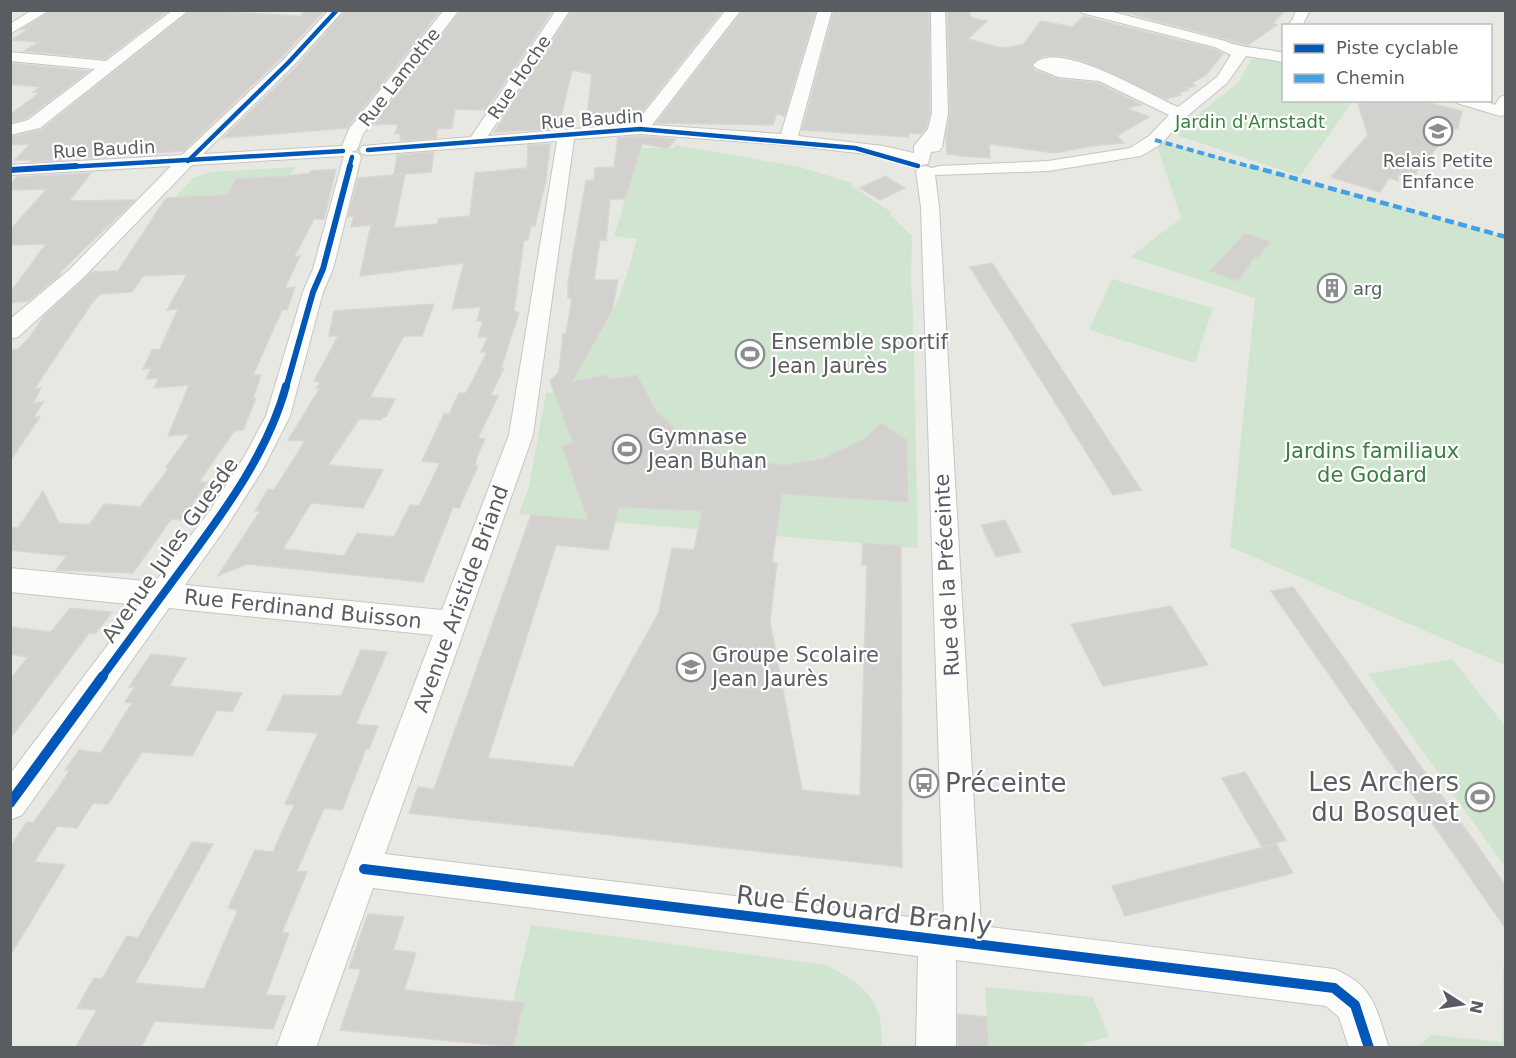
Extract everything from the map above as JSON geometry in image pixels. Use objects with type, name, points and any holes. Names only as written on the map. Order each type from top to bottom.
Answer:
[{"type":"street","points":[[10,30],[43,10]]},
{"type":"street","points":[[10,130],[34,124],[182,10]]},
{"type":"street","points":[[10,332],[76,274],[288,63],[337,10]]},
{"type":"street","name":"Rue Lamothe","points":[[353,151],[355,133],[452,10]]},
{"type":"street","name":"Rue Hoche","points":[[475,143],[563,10]]},
{"type":"street","points":[[788,140],[825,10]]},
{"type":"street","name":"Rue de la Préceinte","points":[[936,1047],[950,941],[929,163],[940,112],[938,10]]},
{"type":"street","points":[[1087,10],[1220,44],[1236,51],[1270,48],[1282,57]]},
{"type":"street","points":[[1296,24],[1304,10]]},
{"type":"street","points":[[640,129],[727,12]]},
{"type":"street","points":[[929,163],[978,169],[1048,166],[1135,152],[1155,140],[1180,114],[1222,80],[1239,54],[1236,51]]},
{"type":"street","points":[[10,56],[109,66]]},
{"type":"street","points":[[1101,77],[1180,114]]},
{"type":"street","points":[[1473,102],[1504,108]]},
{"type":"street","name":"Rue Baudin","points":[[10,170],[353,151],[640,129],[788,140],[883,151],[929,163]]},
{"type":"street","name":"Avenue Aristide Briand","points":[[296,1047],[364,869],[521,435],[566,135]]},
{"type":"street","name":"Rue Baudin","points":[[855,148],[929,163]]},
{"type":"street","name":"Avenue Jules Guesde","points":[[10,803],[218,519],[254,462],[278,417],[313,292],[323,269],[353,151]]},
{"type":"street","name":"Rue Ferdinand Buisson","points":[[10,580],[451,624]]},
{"type":"street","name":"Rue Édouard Branly","points":[[364,869],[1334,988],[1355,1005],[1369,1047]]},
{"type":"green space","name":"Jardin d'Arnstadt","points":[[1258,57],[1282,60],[1282,102],[1352,102],[1300,176],[1179,136],[1178,130],[1238,83],[1251,60]]},
{"type":"green space","name":"Jardins familiaux de Godard","points":[[1155,140],[1505,237],[1505,665],[1230,547],[1255,298],[1130,257],[1181,218]]},
{"type":"green space","name":"Ensemble sportif Jean Jaurès","points":[[676,145],[800,167],[852,183],[852,186],[891,212],[890,215],[912,236],[911,283],[918,548],[519,514],[529,486],[546,393],[553,392],[559,371],[564,365],[597,336],[611,315],[622,290],[637,239],[614,236],[641,148],[674,148]]},
{"type":"green space","points":[[296,167],[276,193],[174,198],[193,178],[211,172]]},
{"type":"green space","points":[[1112,279],[1213,308],[1195,363],[1089,330]]},
{"type":"green space","name":"Les Archers du Bosquet","points":[[1452,659],[1505,726],[1505,867],[1368,674]]},
{"type":"green space","points":[[531,925],[826,965],[852,980],[869,996],[879,1017],[882,1047],[502,1048]]},
{"type":"green space","points":[[1503,966],[1506,966],[1505,1047],[1417,1047],[1431,1035],[1502,1042]]},
{"type":"green space","points":[[985,987],[1093,997],[1109,1037],[1084,1043],[1085,1047],[988,1047]]},
{"type":"building","points":[[52,10],[169,10],[105,59],[24,51],[39,42],[11,40],[28,30],[22,29]]},
{"type":"building","points":[[191,10],[300,16],[306,10],[325,10],[281,58],[183,151],[30,162],[32,160],[15,160],[30,144],[10,145],[10,137],[41,130]]},
{"type":"building","points":[[346,10],[441,10],[347,128],[223,138],[295,68]]},
{"type":"building","points":[[461,10],[553,10],[486,110],[455,109],[452,128],[437,129],[436,138],[400,141],[401,134],[395,134],[398,124],[373,125]]},
{"type":"building","points":[[572,10],[723,10],[634,122],[586,124],[592,74],[572,70],[559,126],[552,129],[494,132]]},
{"type":"building","points":[[743,10],[816,10],[784,117],[777,113],[773,125],[656,123]]},
{"type":"building","points":[[834,10],[929,10],[930,113],[926,128],[921,134],[909,133],[908,137],[802,130]]},
{"type":"building","points":[[947,10],[968,10],[972,18],[987,21],[968,39],[1002,48],[1023,45],[1041,21],[1073,27],[1083,16],[1214,49],[1223,54],[1206,75],[1192,83],[1196,86],[1178,93],[1181,95],[1166,99],[1083,61],[1063,56],[1044,56],[1032,63],[1034,70],[1058,79],[1098,83],[1142,105],[1126,108],[1149,117],[1117,136],[1124,143],[1055,153],[989,144],[990,158],[947,154],[946,136],[950,113]]},
{"type":"building","points":[[1116,10],[1286,10],[1273,23],[1277,25],[1248,45]]},
{"type":"building","points":[[10,63],[89,71],[27,118],[10,123],[10,115],[39,93],[33,92],[41,87],[10,84]]},
{"type":"building","points":[[1425,102],[1462,111],[1458,128],[1448,131],[1430,157],[1420,164],[1416,174],[1398,175],[1398,181],[1389,178],[1380,192],[1331,177],[1368,135],[1358,104]]},
{"type":"building","name":"Groupe Scolaire Jean Jaurès","points":[[640,136],[676,139],[668,148],[642,144],[625,199],[610,199],[606,241],[600,240],[594,280],[618,280],[612,311],[572,382],[608,375],[609,380],[637,375],[656,411],[683,436],[722,455],[752,462],[784,465],[822,459],[864,439],[881,423],[907,440],[908,502],[782,494],[772,562],[777,563],[770,622],[802,790],[860,796],[867,565],[862,565],[863,543],[901,546],[902,867],[409,813],[418,787],[434,789],[531,515],[588,520],[562,446],[573,443],[550,381],[559,372],[563,334],[566,334],[572,298],[568,298],[568,282],[586,181],[594,180],[595,168],[614,167],[618,138]],"holes":[[[619,507],[702,511],[694,550],[672,548],[659,612],[573,767],[488,758],[556,545],[608,550]]]},
{"type":"building","points":[[550,144],[546,180],[535,226],[531,226],[528,240],[524,240],[514,311],[519,313],[501,368],[504,368],[491,395],[498,396],[478,438],[485,439],[477,457],[475,466],[478,466],[459,508],[453,507],[423,582],[247,564],[218,576],[260,511],[255,511],[268,489],[274,490],[305,441],[288,440],[320,388],[316,388],[320,382],[314,381],[338,336],[329,336],[334,311],[434,304],[422,336],[404,336],[370,397],[395,399],[386,417],[381,420],[359,419],[328,465],[383,470],[363,508],[311,503],[283,549],[344,556],[357,533],[394,537],[410,505],[419,506],[440,463],[422,461],[444,414],[449,414],[459,393],[466,393],[487,352],[481,352],[488,337],[478,337],[483,321],[477,321],[481,307],[452,309],[464,263],[360,276],[371,225],[351,227],[354,216],[348,217],[358,178],[405,174],[394,228],[438,224],[438,219],[470,216],[475,173],[527,168],[528,145]]},
{"type":"building","points":[[434,152],[431,172],[394,175],[397,155]]},
{"type":"building","points":[[336,169],[324,219],[314,219],[294,257],[300,256],[285,288],[295,287],[287,310],[282,310],[253,375],[261,375],[253,398],[256,398],[243,430],[234,431],[199,482],[207,482],[182,520],[171,519],[133,573],[56,570],[67,556],[10,550],[10,527],[18,528],[43,491],[59,523],[89,525],[104,504],[140,507],[169,468],[166,467],[190,434],[168,436],[189,385],[154,388],[159,378],[146,379],[151,368],[143,369],[152,350],[160,349],[178,309],[167,310],[187,274],[143,276],[132,292],[100,294],[34,389],[41,388],[33,403],[43,402],[34,417],[40,417],[10,461],[10,350],[18,349],[30,337],[44,316],[92,272],[118,271],[166,198],[227,195],[236,179],[288,176]]},
{"type":"building","points":[[91,173],[69,201],[135,200],[58,274],[61,274],[28,301],[10,303],[10,293],[46,244],[10,245],[10,230],[47,189],[10,190],[10,185],[17,177]]},
{"type":"building","points":[[885,176],[905,188],[880,200],[860,188]]},
{"type":"building","points":[[1245,233],[1271,242],[1257,258],[1255,257],[1238,281],[1210,271]]},
{"type":"building","points":[[992,263],[1141,490],[1113,495],[970,267]]},
{"type":"building","points":[[1005,520],[1021,552],[996,557],[981,525]]},
{"type":"building","points":[[1293,587],[1506,886],[1506,929],[1271,591]]},
{"type":"building","points":[[1171,606],[1208,665],[1103,686],[1071,624]]},
{"type":"building","points":[[70,608],[112,612],[95,634],[89,633],[10,739],[10,680],[28,657],[10,654],[10,627],[51,632]]},
{"type":"building","points":[[361,650],[387,652],[356,724],[378,726],[369,749],[366,749],[342,810],[324,808],[297,871],[307,872],[282,932],[289,933],[266,995],[286,996],[273,1029],[155,1021],[141,1047],[76,1047],[97,1010],[77,1008],[94,978],[102,979],[127,936],[138,938],[192,842],[213,844],[135,983],[204,989],[238,910],[228,908],[255,850],[273,852],[294,805],[285,804],[318,733],[267,730],[283,695],[341,696]]},
{"type":"building","points":[[151,654],[186,658],[169,686],[242,693],[232,712],[217,710],[192,756],[142,752],[108,804],[93,803],[77,828],[57,826],[34,862],[65,865],[10,956],[10,847],[27,822],[33,823],[52,797],[70,770],[65,770],[79,750],[101,753],[132,703],[125,702],[135,687],[129,687]]},
{"type":"building","points":[[1245,772],[1286,840],[1262,847],[1222,778]]},
{"type":"building","points":[[1276,844],[1293,873],[1125,916],[1112,886]]},
{"type":"building","points":[[368,914],[404,917],[393,950],[416,953],[404,990],[524,1003],[513,1047],[340,1030],[361,969],[349,968]]},
{"type":"building","points":[[958,1014],[987,1017],[988,1047],[958,1047]]},
{"type":"marked path","points":[[1155,140],[1506,237]]},
{"type":"cycle path","points":[[188,161],[288,63],[337,10]]},
{"type":"cycle path","points":[[368,150],[640,129],[855,148],[918,166]]},
{"type":"cycle path","points":[[10,170],[343,151]]},
{"type":"cycle path","points":[[10,803],[218,519],[254,462],[278,416],[313,292],[323,269],[352,157]]},
{"type":"cycle path","points":[[364,869],[1334,988],[1355,1005],[1369,1048]]},
{"type":"place","name":"Relais Petite Enfance","points":[[1438,131]]},
{"type":"place","name":"arg","points":[[1332,288]]},
{"type":"place","name":"Ensemble sportif Jean Jaurès","points":[[750,354]]},
{"type":"place","name":"Gymnase Jean Buhan","points":[[627,449]]},
{"type":"place","name":"Groupe Scolaire Jean Jaurès","points":[[691,667]]},
{"type":"place","name":"Préceinte","points":[[924,783]]},
{"type":"place","name":"Les Archers du Bosquet","points":[[1480,797]]}]
